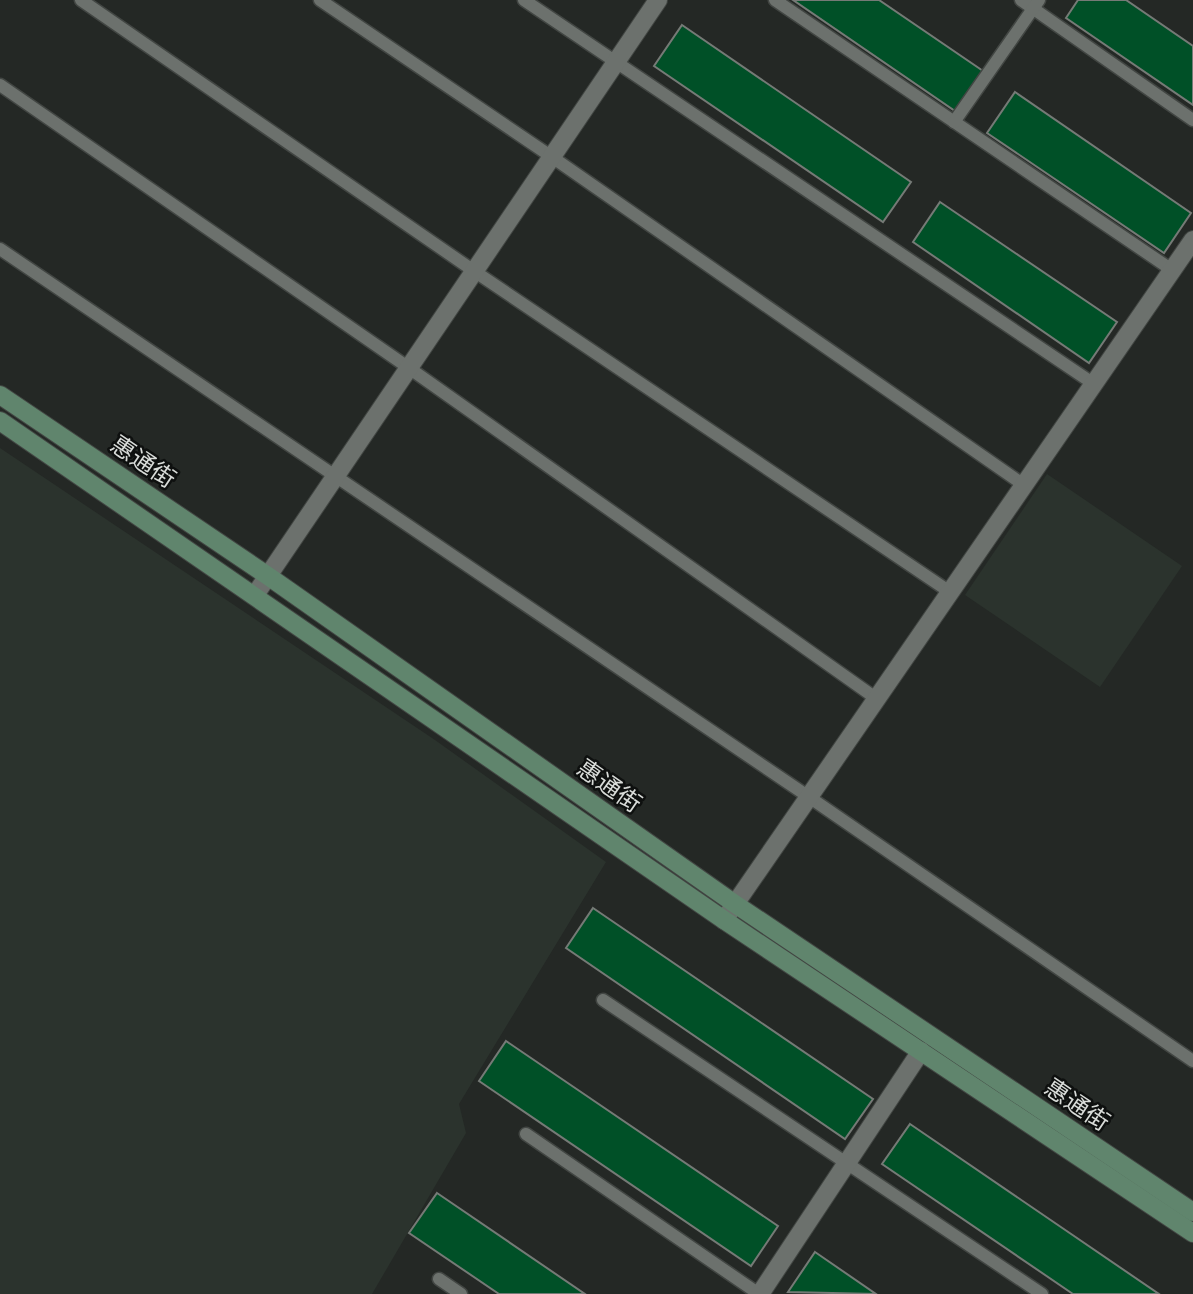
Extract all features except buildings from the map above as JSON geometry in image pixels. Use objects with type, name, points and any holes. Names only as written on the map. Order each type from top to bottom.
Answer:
[{"type":"street","points":[[255,594],[658,0]]},
{"type":"street","points":[[724,920],[1193,240]]},
{"type":"street","name":"惠通街","points":[[0,395],[268,576],[735,904],[1193,1212]]},
{"type":"street","name":"惠通街","points":[[0,421],[255,594],[724,920],[1193,1233]]},
{"type":"street","points":[[760,1294],[921,1051]]},
{"type":"lane","points":[[80,0],[474,271],[950,592]]},
{"type":"lane","points":[[320,0],[552,157],[1024,485]]},
{"type":"lane","points":[[524,0],[1094,384]]},
{"type":"lane","points":[[775,0],[1172,270]]},
{"type":"lane","points":[[1021,0],[1036,4],[1193,120]]},
{"type":"lane","points":[[954,121],[1036,4]]},
{"type":"lane","points":[[0,85],[877,699]]},
{"type":"lane","points":[[0,249],[809,797],[1193,1061]]},
{"type":"lane","points":[[603,1000],[1042,1294]]},
{"type":"lane","points":[[526,1134],[760,1294]]},
{"type":"lane","points":[[439,1279],[461,1294]]},
{"type":"shaded area","points":[[0,448],[435,740],[606,862],[459,1104],[466,1133],[372,1294],[0,1294]]},
{"type":"shaded area","points":[[1047,474],[1182,566],[1100,687],[965,595]]}]
